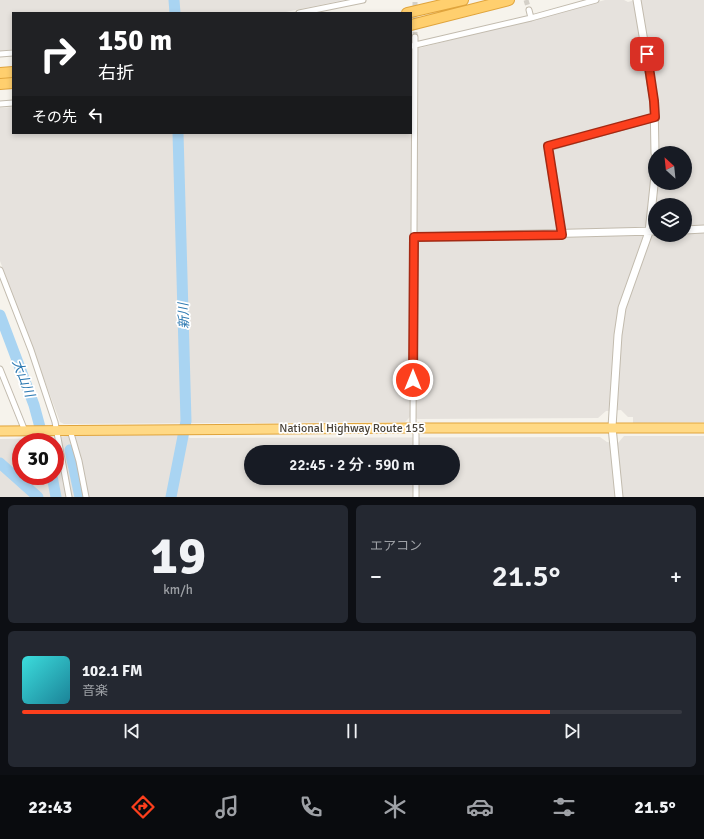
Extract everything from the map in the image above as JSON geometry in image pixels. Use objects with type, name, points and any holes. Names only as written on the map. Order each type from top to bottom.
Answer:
[{"type":"highway","points":[[411,12],[463,0]]},
{"type":"highway","points":[[412,24],[509,0]]},
{"type":"highway","points":[[0,73],[12,72]]},
{"type":"highway","points":[[0,84],[12,83]]},
{"type":"highway","name":"National Highway Route 155","points":[[0,431],[70,429],[704,428]]},
{"type":"street","points":[[304,12],[363,0]]},
{"type":"street","points":[[413,46],[531,18],[596,0]]},
{"type":"street","points":[[637,0],[654,101],[655,146]]},
{"type":"street","points":[[529,10],[531,18]]},
{"type":"street","points":[[415,37],[413,46],[414,428],[415,445]]},
{"type":"street","points":[[0,54],[12,52]]},
{"type":"street","points":[[0,104],[12,103]]},
{"type":"street","points":[[562,235],[548,146],[655,117]]},
{"type":"street","points":[[692,230],[704,229]]},
{"type":"street","points":[[414,237],[648,232]]},
{"type":"street","points":[[619,497],[612,427],[618,335],[622,308],[648,242]]},
{"type":"street","points":[[0,270],[31,350],[56,422],[56,430],[69,497]]},
{"type":"street","points":[[0,369],[24,430]]},
{"type":"street","points":[[70,429],[79,461],[86,497]]},
{"type":"street","points":[[416,485],[416,497]]},
{"type":"shaded area","points":[[0,0],[344,0],[286,12],[12,12],[12,49],[0,51]]},
{"type":"shaded area","points":[[605,0],[624,0],[628,2],[635,0],[704,0],[704,422],[633,423],[633,417],[628,417],[621,410],[606,411],[598,418],[418,419],[410,417],[405,422],[64,424],[60,422],[0,261],[0,108],[12,107],[12,134],[412,134],[412,49]]},
{"type":"shaded area","points":[[176,432],[190,438],[600,437],[607,442],[618,443],[624,436],[704,436],[704,497],[0,497],[0,439],[12,439],[12,485],[64,485],[64,436],[76,433]]},
{"type":"waterway","name":"新川","points":[[174,0],[175,12]]},
{"type":"waterway","name":"新川","points":[[171,497],[186,421],[178,134]]},
{"type":"waterway","name":"大山川","points":[[0,315],[34,405],[42,433]]},
{"type":"waterway","points":[[70,450],[80,497]]},
{"type":"waterway","points":[[0,463],[38,497]]},
{"type":"waterway","name":"大山川","points":[[54,485],[56,497]]},
{"type":"tunnel","points":[[415,0],[415,37]]},
{"type":"tunnel","points":[[526,0],[529,10]]},
{"type":"route","points":[[413,380],[414,237],[562,235],[548,146],[655,117],[647,54]]}]
